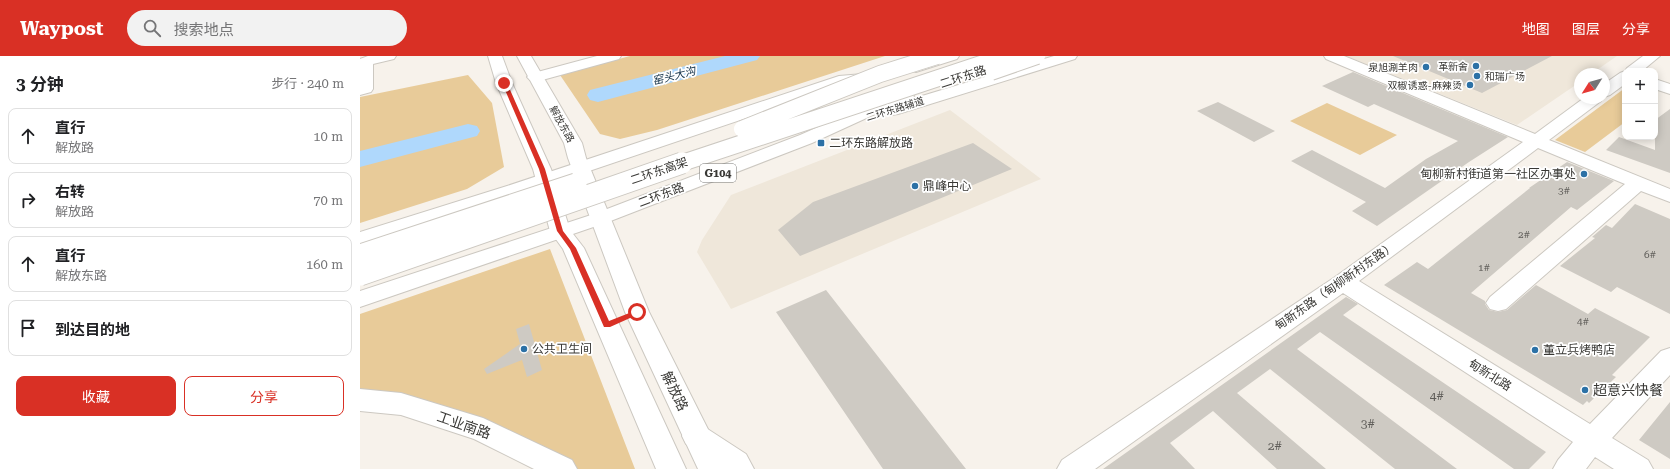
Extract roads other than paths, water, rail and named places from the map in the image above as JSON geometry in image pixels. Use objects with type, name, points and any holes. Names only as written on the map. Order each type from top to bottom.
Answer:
[{"type":"main road","points":[[360,90],[365,90],[366,61],[389,56]]},
{"type":"main road","points":[[495,56],[525,132],[542,169],[560,231],[573,248],[671,469]]},
{"type":"main road","name":"解放东路","points":[[524,56],[534,77],[573,143],[601,218]]},
{"type":"main road","points":[[534,77],[614,56]]},
{"type":"main road","points":[[845,79],[913,56]]},
{"type":"main road","points":[[719,144],[880,74],[937,56]]},
{"type":"main road","name":"二环东路","points":[[360,239],[845,79],[882,78],[952,56]]},
{"type":"main road","name":"二环东高架","points":[[360,275],[964,56]]},
{"type":"main road","name":"二环东高架","points":[[360,255],[1005,56]]},
{"type":"main road","name":"二环东路","points":[[360,299],[601,218],[835,127],[890,101],[1026,56]]},
{"type":"main road","points":[[719,144],[917,97],[1037,56]]},
{"type":"main road","name":"二环东路辅道","points":[[835,127],[1070,56]]},
{"type":"main road","points":[[1331,56],[1670,196]]},
{"type":"main road","points":[[1626,68],[1643,56]]},
{"type":"main road","points":[[1636,68],[1653,56]]},
{"type":"main road","points":[[1610,87],[1622,78]]},
{"type":"main road","points":[[1658,85],[1670,89]]},
{"type":"main road","name":"甸新东路（甸柳新村东路）","points":[[1072,469],[1343,282],[1587,104]]},
{"type":"main road","points":[[1498,303],[1638,183]]},
{"type":"main road","name":"解放路","points":[[601,218],[602,224],[606,229],[607,237],[637,312],[713,469]]},
{"type":"main road","name":"甸新北路","points":[[1343,282],[1638,469]]},
{"type":"main road","points":[[607,325],[637,312]]},
{"type":"main road","points":[[1568,469],[1592,440],[1670,358]]},
{"type":"main road","name":"工业南路","points":[[360,400],[401,404],[483,430],[562,469]]},
{"type":"main road","points":[[696,436],[736,463],[739,469]]},
{"type":"waterway","name":"窑头大沟","points":[[598,95],[750,56]]},
{"type":"waterway","name":"窑头大沟","points":[[360,159],[468,131]]},
{"type":"place","name":"革新舍","points":[[1476,66]]},
{"type":"place","name":"泉旭涮羊肉","points":[[1426,67]]},
{"type":"place","name":"和瑞广场","points":[[1477,76]]},
{"type":"place","name":"双椒诱惑-麻辣烫","points":[[1470,85]]},
{"type":"place","name":"二环东路解放路","points":[[821,143]]},
{"type":"place","name":"甸柳新村街道第一社区办事处","points":[[1584,174]]},
{"type":"place","name":"鼎峰中心","points":[[915,186]]},
{"type":"place","name":"公共卫生间","points":[[524,349]]},
{"type":"place","name":"董立兵烤鸭店","points":[[1535,350]]},
{"type":"place","name":"超意兴快餐","points":[[1585,390]]}]
